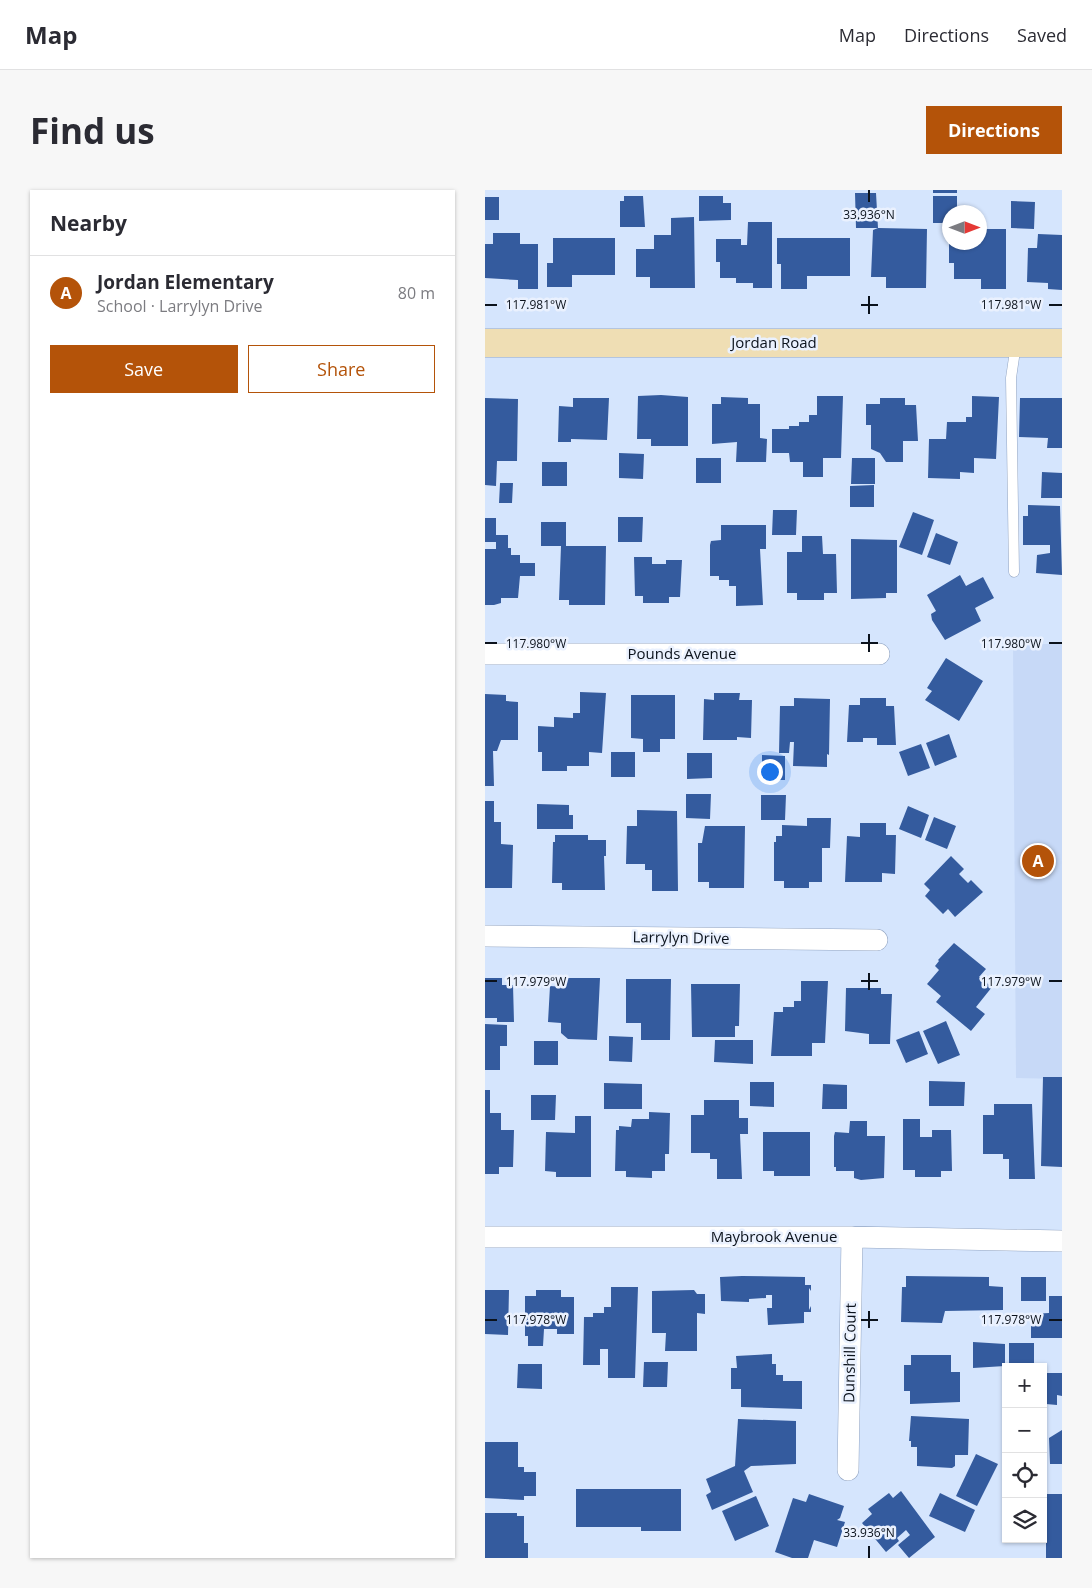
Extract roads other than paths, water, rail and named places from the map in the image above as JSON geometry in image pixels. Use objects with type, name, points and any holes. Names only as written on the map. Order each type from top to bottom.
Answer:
[{"type":"street","name":"Jordan Road","points":[[485,343],[1062,344]]},
{"type":"street","name":"Pounds Avenue","points":[[485,654],[879,654]]},
{"type":"street","name":"Larrylyn Drive","points":[[485,936],[877,940]]},
{"type":"street","name":"Maybrook Avenue","points":[[485,1237],[852,1237],[1062,1241]]},
{"type":"street","name":"Dunshill Court","points":[[848,1470],[852,1237]]},
{"type":"lane","points":[[1014,572],[1011,378],[1016,343]]},
{"type":"place","name":"Jordan Elementary","points":[[1038,861]]}]
